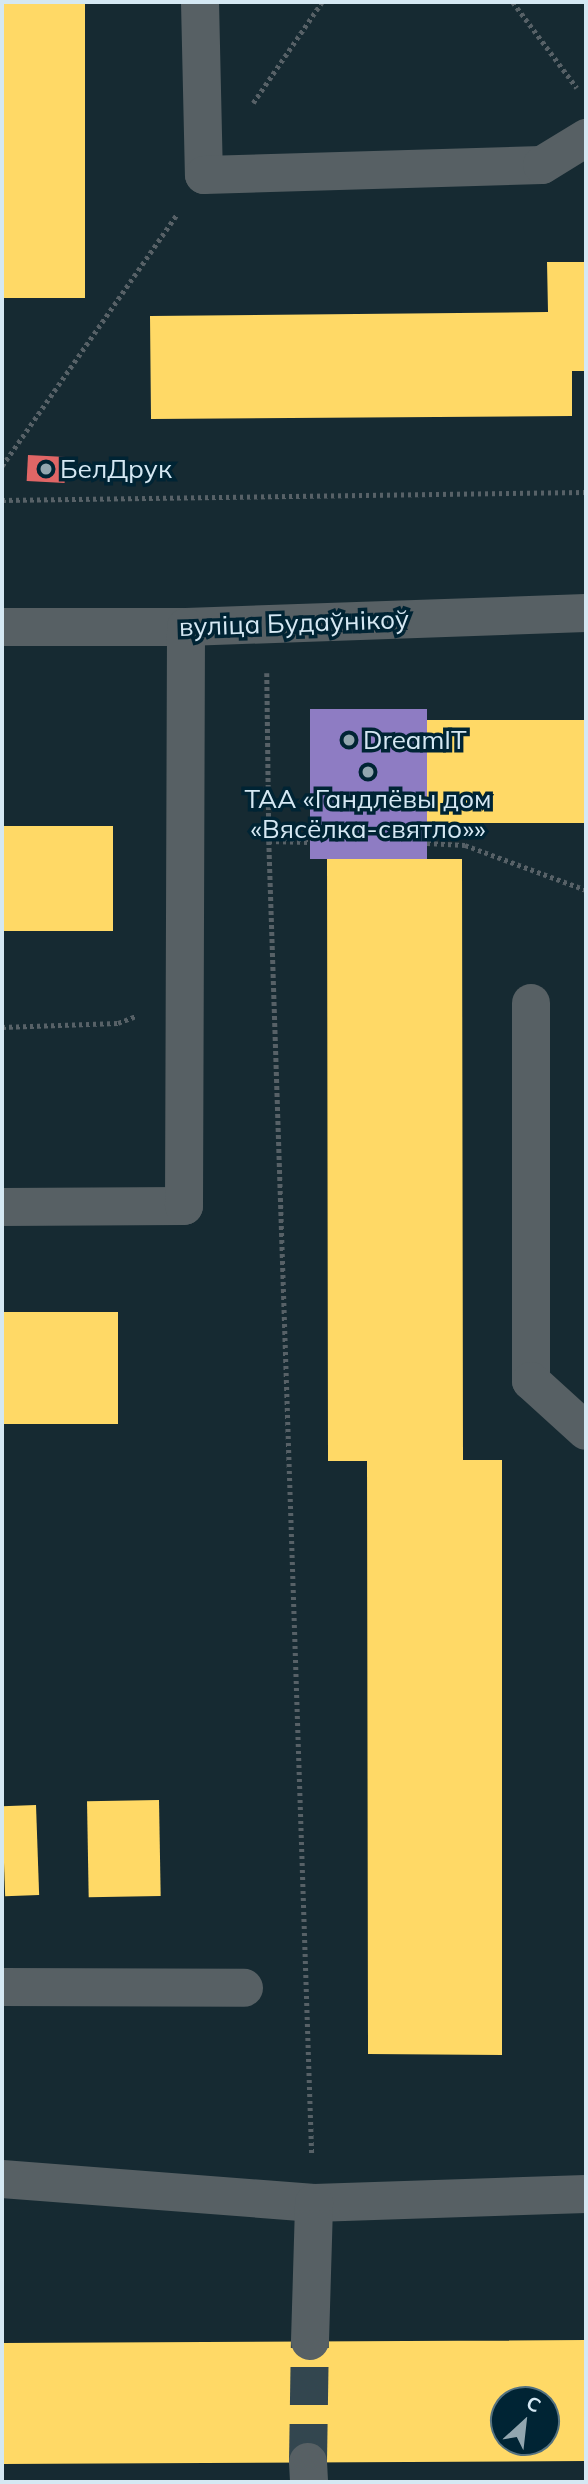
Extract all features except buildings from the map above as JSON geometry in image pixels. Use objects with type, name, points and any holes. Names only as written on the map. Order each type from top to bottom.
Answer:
[{"type":"street","points":[[200,2],[204,175],[542,165],[586,138]]},
{"type":"street","name":"вуліца Будаўнікоў","points":[[2,627],[186,627],[586,613]]},
{"type":"street","points":[[2,1207],[184,1206],[186,627]]},
{"type":"street","points":[[531,1003],[531,1381],[586,1431]]},
{"type":"street","points":[[2,1987],[244,1988]]},
{"type":"street","points":[[2,2179],[314,2203],[586,2194]]},
{"type":"street","points":[[310,2341],[314,2203]]},
{"type":"path","points":[[251,106],[322,2]]},
{"type":"path","points":[[513,2],[578,90]]},
{"type":"path","points":[[2,466],[204,175]]},
{"type":"path","points":[[2,500],[586,492]]},
{"type":"path","points":[[267,623],[268,841],[314,2203]]},
{"type":"path","points":[[268,841],[309,842]]},
{"type":"path","points":[[427,843],[465,845],[586,890]]},
{"type":"path","points":[[2,1027],[118,1023],[146,1013]]},
{"type":"tunnel","points":[[308,2462],[310,2341]]},
{"type":"place","name":"БелДрук","points":[[46,469]]},
{"type":"place","name":"DreamIT","points":[[349,740]]},
{"type":"place","name":"ТАА «Гандлёвы дом «Вясёлка-святло»»","points":[[368,772]]}]
